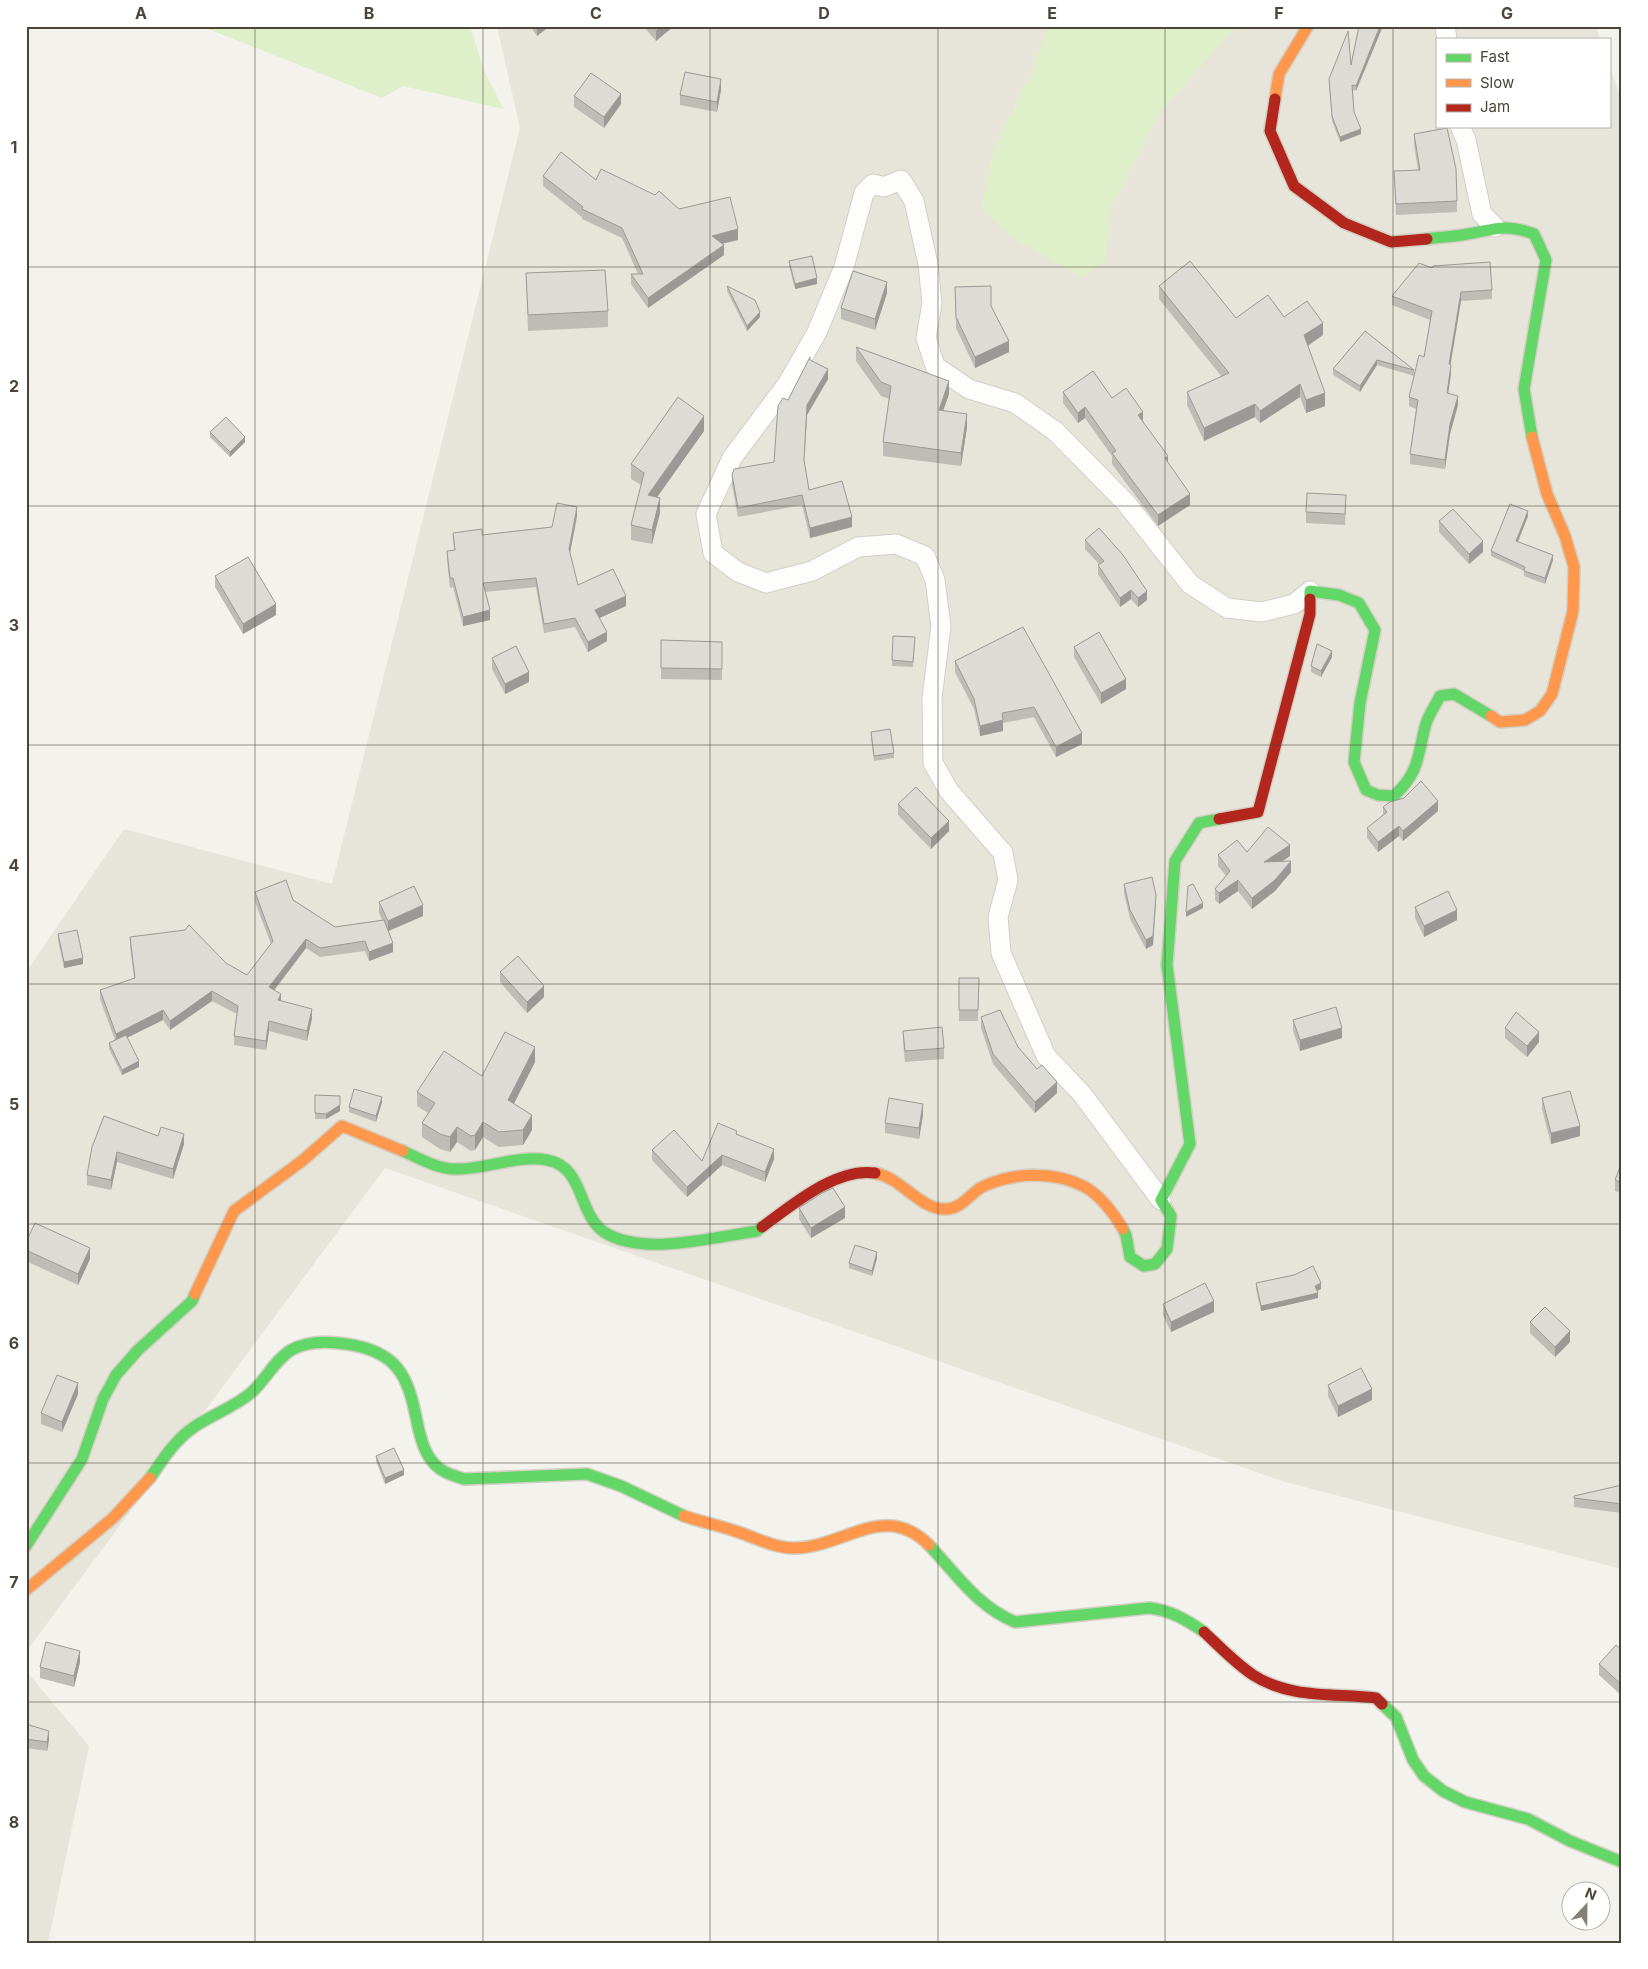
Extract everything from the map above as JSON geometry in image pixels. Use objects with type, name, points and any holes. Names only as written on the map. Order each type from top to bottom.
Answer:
[{"type":"street","points":[[26,1546],[82,1459],[103,1399],[116,1375],[138,1350],[192,1301],[234,1211],[302,1162],[342,1126],[431,1164],[452,1169],[513,1161],[548,1160],[571,1172],[591,1217],[603,1231],[626,1242],[668,1244],[757,1231],[811,1191],[850,1175],[868,1172],[884,1175],[904,1186],[926,1204],[946,1209],[961,1204],[983,1186],[1013,1176],[1047,1175],[1085,1187],[1112,1211],[1126,1235],[1130,1257],[1144,1266],[1155,1264],[1167,1249],[1171,1216],[1082,1094],[1046,1056],[1000,953],[998,917],[1008,880],[1003,853],[949,791],[933,764],[932,698],[941,626],[935,580],[926,556],[896,544],[858,547],[812,571],[766,583],[738,572],[713,553],[706,514],[732,458],[788,383],[817,332],[844,267],[864,193],[873,184],[884,187],[901,180],[914,201],[928,264],[932,303],[926,338],[936,366],[969,389],[1015,403],[1055,431],[1127,504],[1190,584],[1228,608],[1262,612],[1294,604],[1310,591],[1339,595],[1359,603],[1375,630],[1360,702],[1354,762],[1366,790],[1378,795],[1394,796],[1408,782],[1421,753],[1425,726],[1440,696],[1454,694],[1472,703],[1500,722],[1525,720],[1540,712],[1552,694],[1572,611],[1574,567],[1565,536],[1547,494],[1529,427],[1524,389],[1546,260],[1534,234],[1518,228],[1495,227],[1463,235],[1391,242],[1344,223],[1294,186],[1270,131],[1279,74],[1308,26]]},
{"type":"street","points":[[1461,128],[1466,140],[1482,214],[1495,227]]},
{"type":"street","points":[[1161,1200],[1190,1144],[1167,965],[1175,861],[1199,823],[1258,812],[1310,614],[1310,591]]},
{"type":"street","points":[[26,1590],[104,1527],[140,1490],[187,1431],[252,1392],[290,1351],[308,1344],[343,1343],[372,1349],[391,1359],[404,1374],[426,1453],[435,1467],[447,1476],[464,1478],[587,1474],[621,1484],[682,1515],[794,1548],[828,1542],[869,1527],[890,1525],[908,1529],[924,1540],[987,1608],[1000,1618],[1015,1622],[1137,1609],[1161,1610],[1182,1616],[1197,1625],[1243,1670],[1266,1683],[1290,1692],[1376,1698],[1396,1717],[1413,1760],[1424,1776],[1443,1791],[1465,1802],[1528,1819],[1570,1841],[1622,1862]]},
{"type":"shaded area","points":[[497,26],[1596,26],[1600,38],[1436,38],[1436,128],[1610,128],[1610,68],[1622,101],[1622,1569],[1285,1482],[385,1168],[26,1652],[26,972],[124,829],[332,884],[520,128]]},
{"type":"shaded area","points":[[26,1671],[89,1746],[48,1943],[26,1943]]},
{"type":"green space","points":[[201,26],[470,26],[485,73],[504,109],[403,86],[382,98]]},
{"type":"green space","points":[[1048,26],[1237,26],[1160,112],[1111,209],[1105,261],[1083,278],[1011,237],[981,209],[994,148],[1032,71]]},
{"type":"building","points":[[652,26],[661,26],[656,31]]},
{"type":"building","points":[[1359,26],[1380,26],[1356,86],[1352,85],[1354,112],[1361,129],[1340,137],[1332,116],[1329,79],[1348,31],[1351,65]]},
{"type":"building","points":[[685,72],[721,79],[717,102],[680,95]]},
{"type":"building","points":[[591,73],[621,94],[604,117],[574,96]]},
{"type":"building","points":[[1447,128],[1456,169],[1457,201],[1396,204],[1394,171],[1420,170],[1414,134]]},
{"type":"building","points":[[561,152],[596,180],[601,169],[655,195],[659,191],[679,209],[730,197],[738,229],[712,236],[724,245],[648,298],[631,274],[643,274],[622,228],[582,209],[583,207],[543,176]]},
{"type":"building","points":[[812,256],[817,278],[795,284],[789,261]]},
{"type":"building","points":[[1190,261],[1236,318],[1268,295],[1284,317],[1307,301],[1323,323],[1304,335],[1325,393],[1306,400],[1300,384],[1260,411],[1255,404],[1204,428],[1187,392],[1229,373],[1159,286]]},
{"type":"building","points":[[1490,262],[1492,290],[1461,292],[1449,364],[1451,365],[1447,393],[1458,396],[1450,424],[1445,460],[1410,454],[1418,400],[1409,397],[1419,355],[1424,357],[1432,311],[1392,296],[1419,263],[1432,268],[1433,266]]},
{"type":"building","points":[[605,270],[608,311],[528,315],[526,273]]},
{"type":"building","points":[[853,271],[887,282],[875,319],[841,308]]},
{"type":"building","points":[[727,286],[755,300],[760,312],[747,326]]},
{"type":"building","points":[[991,286],[991,306],[1009,341],[975,357],[956,317],[955,287]]},
{"type":"building","points":[[1365,331],[1414,370],[1377,360],[1360,386],[1333,369]]},
{"type":"building","points":[[856,347],[949,381],[939,410],[967,414],[961,453],[883,442],[891,386],[881,382]]},
{"type":"building","points":[[810,357],[810,360],[828,369],[807,405],[804,460],[809,490],[842,481],[852,517],[810,528],[802,495],[738,508],[732,475],[734,469],[774,462],[778,406],[783,398],[788,400]]},
{"type":"building","points":[[1093,371],[1112,398],[1126,388],[1143,412],[1138,415],[1168,456],[1165,458],[1190,494],[1158,515],[1112,453],[1116,451],[1085,407],[1078,413],[1063,392]]},
{"type":"building","points":[[678,397],[704,416],[648,495],[660,498],[652,530],[631,525],[644,473],[631,464]]},
{"type":"building","points":[[226,417],[245,437],[230,452],[210,432]]},
{"type":"building","points":[[1307,493],[1346,495],[1345,514],[1306,512]]},
{"type":"building","points":[[557,503],[577,507],[569,549],[578,585],[613,569],[626,596],[595,610],[607,632],[588,642],[575,618],[544,624],[536,578],[483,583],[490,610],[463,617],[453,578],[450,578],[447,551],[455,550],[453,533],[482,529],[482,535],[552,527]]},
{"type":"building","points":[[1510,504],[1528,511],[1516,541],[1553,555],[1545,578],[1524,571],[1525,567],[1491,551]]},
{"type":"building","points":[[1453,509],[1483,541],[1469,554],[1439,521]]},
{"type":"building","points":[[1099,528],[1123,555],[1147,591],[1138,598],[1131,590],[1120,598],[1098,565],[1104,561],[1085,540]]},
{"type":"building","points":[[248,557],[276,604],[243,624],[215,576]]},
{"type":"building","points":[[1023,627],[1082,733],[1056,747],[1034,707],[1002,713],[1003,720],[980,726],[974,699],[955,661]]},
{"type":"building","points":[[1099,632],[1126,679],[1101,693],[1074,647]]},
{"type":"building","points":[[893,636],[915,637],[913,662],[892,660]]},
{"type":"building","points":[[661,640],[722,642],[722,669],[661,668]]},
{"type":"building","points":[[1317,644],[1332,651],[1321,671],[1311,666]]},
{"type":"building","points":[[516,646],[529,672],[505,684],[492,658]]},
{"type":"building","points":[[890,729],[894,753],[874,756],[871,732]]},
{"type":"building","points":[[1421,781],[1438,801],[1403,831],[1399,826],[1378,842],[1367,828],[1387,812],[1383,807],[1390,802],[1404,798]]},
{"type":"building","points":[[916,787],[949,821],[931,838],[898,804]]},
{"type":"building","points":[[1268,827],[1290,845],[1264,862],[1291,861],[1275,880],[1252,898],[1238,880],[1219,893],[1215,889],[1230,871],[1218,855],[1237,840],[1247,852]]},
{"type":"building","points":[[1152,877],[1156,895],[1153,936],[1146,940],[1130,910],[1124,884]]},
{"type":"building","points":[[286,880],[293,900],[335,927],[384,920],[393,943],[369,952],[365,941],[320,948],[306,939],[269,987],[281,994],[278,1000],[312,1009],[307,1031],[269,1021],[266,1041],[234,1036],[238,1006],[212,991],[170,1021],[163,1010],[116,1034],[100,990],[135,978],[130,937],[185,930],[189,925],[226,963],[247,975],[273,941],[255,892]]},
{"type":"building","points":[[1193,884],[1203,903],[1186,912],[1188,886]]},
{"type":"building","points":[[414,886],[423,905],[388,921],[379,902]]},
{"type":"building","points":[[1448,891],[1457,910],[1424,926],[1415,907]]},
{"type":"building","points":[[77,930],[83,958],[64,962],[58,934]]},
{"type":"building","points":[[518,956],[544,986],[527,1002],[500,972]]},
{"type":"building","points":[[959,978],[979,978],[978,1010],[959,1010]]},
{"type":"building","points":[[1336,1007],[1342,1028],[1300,1040],[1293,1020]]},
{"type":"building","points":[[1000,1010],[1018,1047],[1037,1069],[1042,1065],[1057,1082],[1035,1102],[993,1054],[981,1017]]},
{"type":"building","points":[[1516,1012],[1539,1032],[1527,1046],[1505,1028]]},
{"type":"building","points":[[942,1027],[944,1048],[905,1051],[903,1031]]},
{"type":"building","points":[[505,1032],[535,1047],[508,1100],[532,1115],[523,1130],[499,1132],[483,1122],[475,1135],[471,1136],[457,1127],[450,1137],[440,1134],[422,1123],[435,1103],[417,1092],[444,1051],[482,1076]]},
{"type":"building","points":[[126,1035],[139,1061],[122,1070],[109,1043]]},
{"type":"building","points":[[354,1089],[382,1097],[376,1116],[349,1107]]},
{"type":"building","points":[[1570,1091],[1580,1126],[1551,1133],[1542,1098]]},
{"type":"building","points":[[315,1095],[340,1096],[340,1105],[326,1114],[315,1113]]},
{"type":"building","points":[[889,1098],[923,1104],[919,1128],[885,1123]]},
{"type":"building","points":[[104,1116],[158,1136],[161,1127],[184,1134],[173,1169],[117,1152],[111,1180],[87,1175],[92,1147]]},
{"type":"building","points":[[718,1123],[737,1131],[736,1134],[774,1149],[765,1172],[722,1155],[687,1187],[652,1150],[674,1130],[702,1161]]},
{"type":"building","points":[[1622,1162],[1622,1183],[1615,1180]]},
{"type":"building","points":[[833,1188],[845,1207],[811,1228],[799,1208]]},
{"type":"building","points":[[35,1223],[90,1248],[78,1274],[26,1250],[26,1242]]},
{"type":"building","points":[[855,1245],[877,1252],[872,1271],[849,1263]]},
{"type":"building","points":[[1313,1266],[1321,1283],[1315,1286],[1318,1293],[1261,1306],[1256,1283],[1294,1275]]},
{"type":"building","points":[[1205,1283],[1214,1301],[1171,1322],[1163,1304]]},
{"type":"building","points":[[1545,1307],[1570,1331],[1555,1347],[1530,1322]]},
{"type":"building","points":[[1361,1368],[1372,1389],[1338,1406],[1328,1385]]},
{"type":"building","points":[[57,1375],[78,1383],[62,1422],[41,1413]]},
{"type":"building","points":[[394,1448],[404,1470],[385,1478],[376,1456]]},
{"type":"building","points":[[1622,1485],[1622,1504],[1574,1498],[1574,1496]]},
{"type":"building","points":[[46,1642],[80,1651],[74,1676],[40,1667]]},
{"type":"building","points":[[1616,1645],[1622,1650],[1622,1685],[1599,1664]]},
{"type":"building","points":[[26,1724],[49,1731],[47,1742],[26,1739]]},
{"type":"traffic: fast","points":[[1427,239],[1458,236],[1497,228],[1523,230],[1534,234],[1546,260],[1524,389],[1532,437]]},
{"type":"traffic: fast","points":[[1310,599],[1310,591],[1339,595],[1359,603],[1375,630],[1360,703],[1354,762],[1366,790],[1378,795],[1394,796],[1408,780],[1416,765],[1429,715],[1440,696],[1454,694],[1491,716]]},
{"type":"traffic: fast","points":[[1123,1229],[1130,1257],[1144,1266],[1155,1264],[1167,1249],[1171,1216],[1161,1200],[1190,1144],[1167,965],[1175,861],[1199,823],[1219,819]]},
{"type":"traffic: fast","points":[[403,1151],[434,1165],[453,1169],[475,1168],[524,1159],[547,1160],[559,1164],[575,1181],[595,1224],[604,1232],[620,1239],[638,1243],[658,1244],[700,1241],[757,1231],[762,1227]]},
{"type":"traffic: fast","points":[[26,1546],[82,1459],[103,1399],[116,1375],[138,1350],[192,1301],[195,1294]]},
{"type":"traffic: fast","points":[[150,1478],[181,1438],[194,1427],[252,1392],[285,1354],[304,1345],[332,1342],[363,1347],[389,1359],[397,1368],[409,1391],[426,1452],[435,1465],[446,1473],[464,1479],[587,1474],[621,1486],[684,1516]]},
{"type":"traffic: fast","points":[[929,1545],[979,1599],[1002,1616],[1015,1622],[1149,1608],[1178,1616],[1204,1632]]},
{"type":"traffic: fast","points":[[1382,1704],[1396,1717],[1413,1760],[1424,1776],[1443,1791],[1465,1802],[1528,1819],[1570,1841],[1622,1862]]},
{"type":"traffic: slow","points":[[1275,99],[1279,74],[1308,26]]},
{"type":"traffic: slow","points":[[1491,716],[1500,722],[1525,720],[1540,711],[1552,694],[1573,611],[1574,567],[1565,536],[1547,494],[1532,437]]},
{"type":"traffic: slow","points":[[195,1294],[234,1211],[302,1161],[342,1126],[403,1151]]},
{"type":"traffic: slow","points":[[875,1173],[894,1181],[928,1204],[946,1209],[957,1206],[979,1189],[996,1181],[1035,1175],[1061,1178],[1085,1187],[1096,1195],[1111,1211],[1123,1229]]},
{"type":"traffic: slow","points":[[26,1590],[113,1518],[150,1478]]},
{"type":"traffic: slow","points":[[684,1516],[787,1548],[812,1546],[880,1526],[896,1526],[912,1532],[929,1545]]},
{"type":"traffic: jam","points":[[1275,99],[1270,131],[1294,186],[1344,223],[1391,242],[1427,239]]},
{"type":"traffic: jam","points":[[1219,819],[1258,812],[1310,614],[1310,599]]},
{"type":"traffic: jam","points":[[762,1227],[800,1199],[830,1182],[845,1176],[875,1173]]},
{"type":"traffic: jam","points":[[1204,1632],[1240,1665],[1267,1683],[1297,1692],[1376,1698],[1382,1704]]}]
